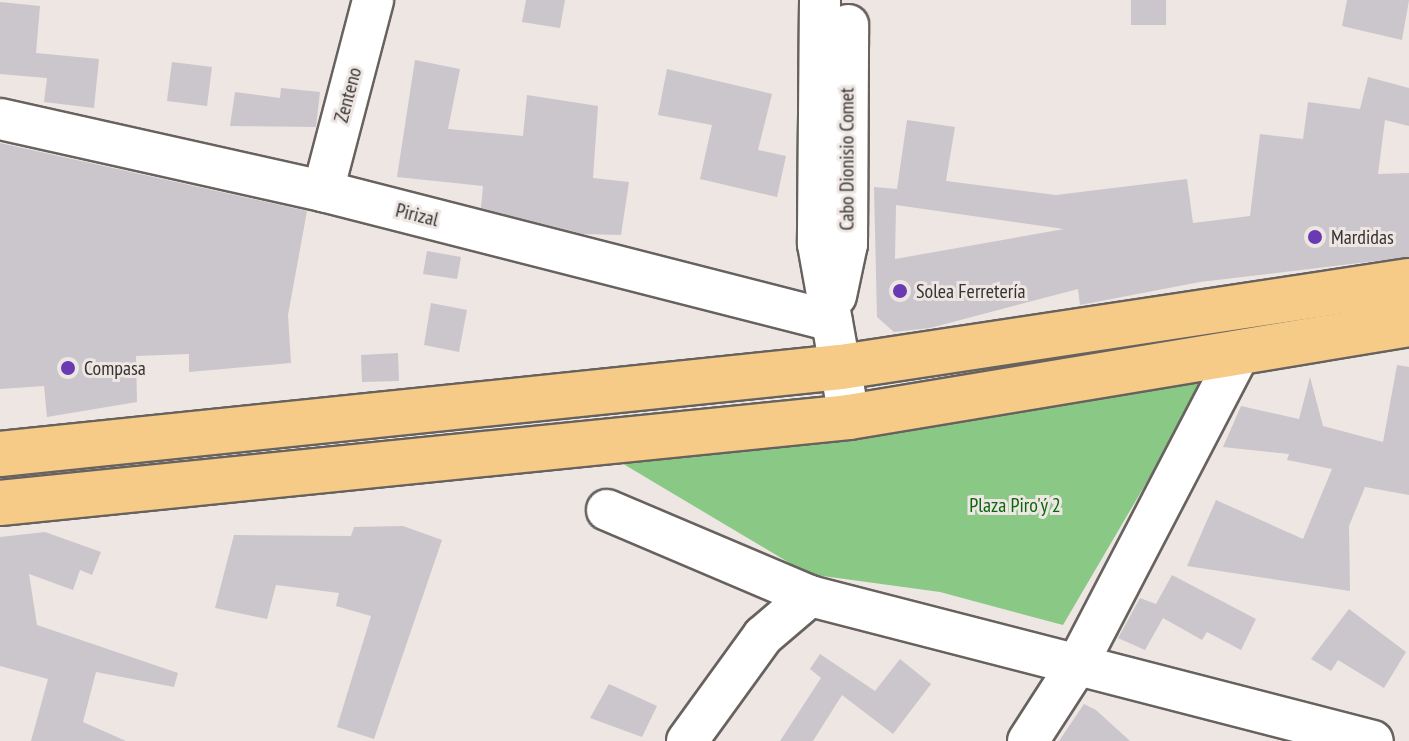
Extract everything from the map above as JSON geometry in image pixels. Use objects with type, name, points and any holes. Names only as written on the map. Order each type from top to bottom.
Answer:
[{"type":"highway","points":[[0,454],[841,367],[1409,281]]},
{"type":"highway","points":[[0,503],[849,417],[1409,324]]},
{"type":"highway","points":[[273,426],[277,475]]},
{"type":"street","name":"Zenteno","points":[[323,191],[373,0]]},
{"type":"street","name":"Cabo Dionisio Comet","points":[[820,0],[818,244],[849,417]]},
{"type":"street","name":"Cabo Dionisio Comet","points":[[832,318],[847,244],[848,0]]},
{"type":"street","name":"Pirizal","points":[[0,119],[323,191],[832,318]]},
{"type":"street","points":[[1028,741],[1077,665],[1240,352]]},
{"type":"street","points":[[607,510],[810,596],[1373,741]]},
{"type":"street","points":[[687,741],[763,636],[810,596]]},
{"type":"green space","name":"Plaza Piro'ý 2","points":[[1213,369],[1063,625],[940,592],[808,574],[620,462]]},
{"type":"building","points":[[526,0],[565,0],[560,28],[522,22]]},
{"type":"building","points":[[1131,0],[1166,0],[1166,25],[1131,25]]},
{"type":"building","points":[[1347,0],[1409,0],[1402,40],[1342,26]]},
{"type":"building","points":[[0,2],[40,6],[36,53],[99,59],[94,108],[44,102],[47,78],[0,74]]},
{"type":"building","points":[[415,60],[460,69],[448,129],[523,136],[527,95],[598,106],[593,178],[629,182],[621,235],[583,234],[481,208],[483,186],[397,177]]},
{"type":"building","points":[[172,62],[212,67],[207,106],[167,101]]},
{"type":"building","points":[[667,69],[772,94],[758,150],[786,156],[777,197],[700,179],[712,125],[658,115]]},
{"type":"building","points":[[1368,77],[1409,88],[1409,126],[1385,120],[1378,174],[1409,173],[1409,257],[1200,282],[1080,305],[1078,289],[930,328],[894,332],[877,317],[874,187],[897,189],[907,120],[955,127],[946,181],[1056,195],[1187,179],[1193,223],[1250,216],[1260,134],[1303,139],[1308,102],[1360,109]],"holes":[[[896,205],[1064,229],[895,259]]]},
{"type":"building","points":[[281,88],[320,92],[316,127],[230,126],[235,92],[280,98]]},
{"type":"building","points":[[0,143],[307,211],[288,315],[291,363],[189,372],[189,354],[136,356],[137,402],[47,417],[44,386],[0,389]]},
{"type":"building","points":[[427,251],[461,257],[457,279],[423,274]]},
{"type":"building","points":[[431,303],[467,310],[459,352],[424,345]]},
{"type":"building","points":[[398,353],[399,381],[362,382],[361,355]]},
{"type":"building","points":[[1397,365],[1409,367],[1409,495],[1365,487],[1349,526],[1350,591],[1187,566],[1216,500],[1303,539],[1332,469],[1287,460],[1289,454],[1223,447],[1241,406],[1299,419],[1310,377],[1323,426],[1383,442]]},
{"type":"building","points":[[403,526],[442,540],[374,739],[337,727],[371,616],[336,606],[339,593],[276,585],[267,619],[215,608],[234,535],[351,536],[354,527]]},
{"type":"building","points":[[45,532],[101,552],[92,575],[80,570],[73,590],[29,574],[37,625],[178,673],[174,687],[96,672],[83,722],[126,741],[31,741],[48,679],[0,666],[0,537]]},
{"type":"building","points":[[1172,575],[1256,619],[1241,650],[1207,632],[1202,640],[1163,618],[1145,650],[1118,638],[1140,598],[1156,604]]},
{"type":"building","points":[[1349,609],[1406,652],[1384,688],[1338,660],[1331,671],[1311,659]]},
{"type":"building","points":[[820,654],[875,691],[900,659],[931,684],[893,734],[842,695],[813,741],[780,741],[821,678],[810,669]]},
{"type":"building","points":[[609,684],[657,706],[642,737],[590,718]]},
{"type":"building","points":[[1084,704],[1096,710],[1130,741],[1059,741]]},
{"type":"place","name":"Mardidas","points":[[1315,237]]},
{"type":"place","name":"Solea Ferretería","points":[[900,291]]},
{"type":"place","name":"Compasa","points":[[68,368]]}]
